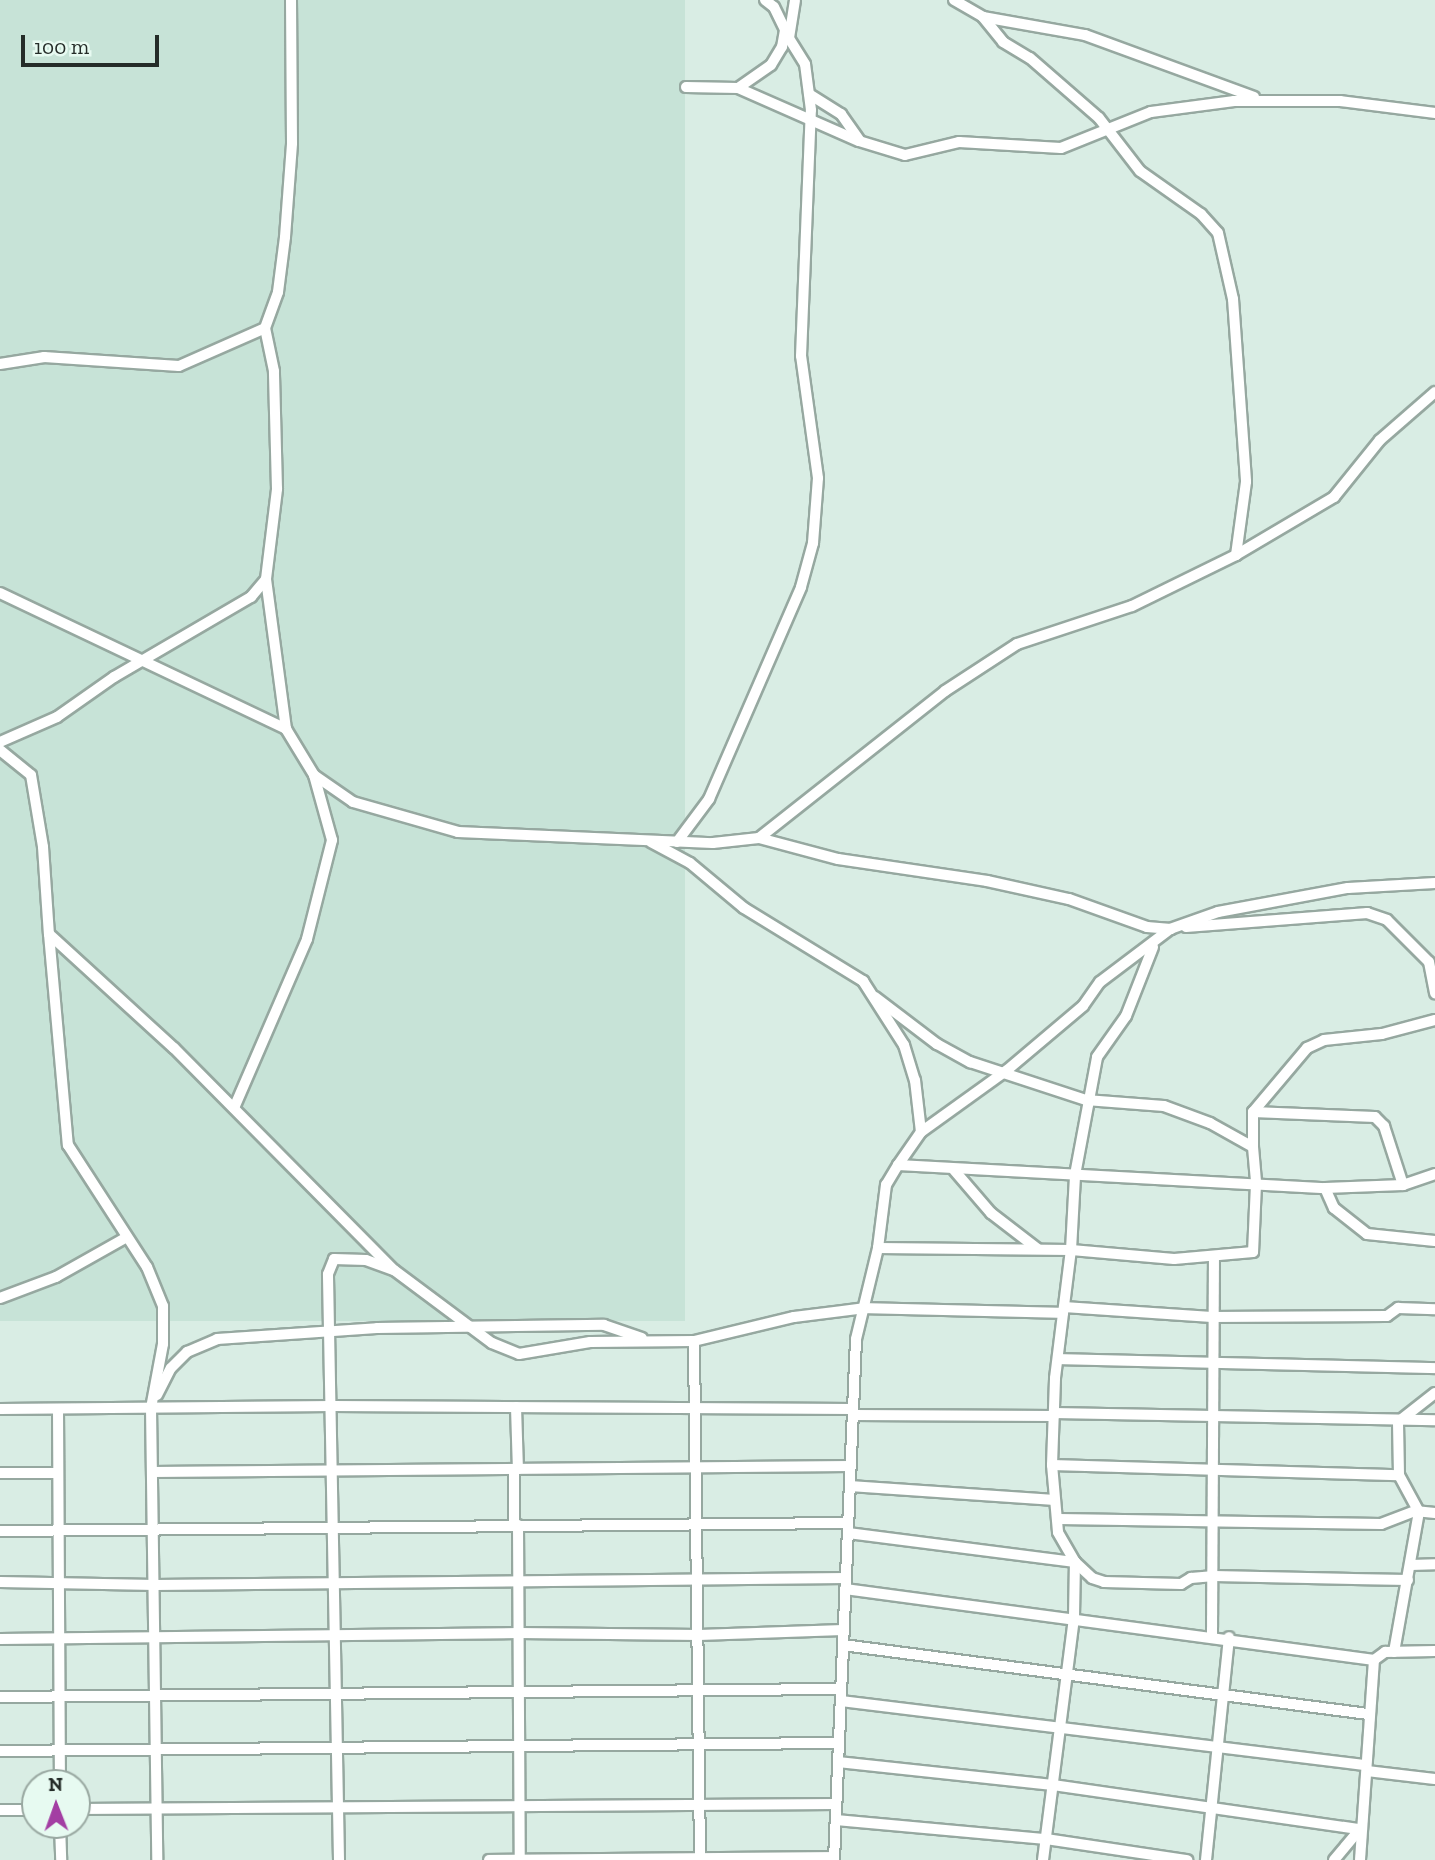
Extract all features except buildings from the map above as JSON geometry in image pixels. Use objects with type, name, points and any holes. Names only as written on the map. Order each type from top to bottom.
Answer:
[{"type":"street","points":[[234,1108],[307,939],[322,891],[332,839],[314,775],[286,730],[265,579],[277,489],[274,371],[265,328],[278,292],[285,237],[292,143],[291,0]]},
{"type":"street","points":[[677,842],[709,799],[801,587],[813,542],[818,478],[801,356],[810,119],[808,94],[805,64],[775,7],[765,0]]},
{"type":"street","points":[[738,88],[771,65],[787,34],[795,0]]},
{"type":"street","points":[[954,0],[983,17],[1085,35],[1265,99]]},
{"type":"street","points":[[983,17],[1003,42],[1030,58],[1110,127],[1140,171],[1202,214],[1218,233],[1228,263],[1246,482],[1236,555]]},
{"type":"street","points":[[686,88],[738,88],[859,141],[905,155],[959,142],[1061,148],[1151,112],[1265,99],[1340,101],[1435,113]]},
{"type":"street","points":[[808,94],[841,114],[859,141]]},
{"type":"street","points":[[0,364],[44,357],[179,366],[265,328]]},
{"type":"street","points":[[760,838],[945,691],[1017,644],[1132,606],[1236,555],[1334,498],[1380,440],[1435,392]]},
{"type":"street","points":[[0,742],[57,717],[142,661],[251,597],[265,579]]},
{"type":"street","points":[[0,593],[286,730]]},
{"type":"street","points":[[0,750],[31,775],[43,847],[68,1145],[147,1267],[163,1306],[163,1344],[151,1408],[157,1860]]},
{"type":"street","points":[[314,775],[353,802],[458,832],[677,842],[760,838],[838,859],[987,881],[1069,899],[1147,927],[1170,929],[1367,912],[1387,920],[1429,962],[1435,989]]},
{"type":"street","points":[[647,840],[690,863],[744,908],[863,981],[904,1045],[915,1080],[921,1132]]},
{"type":"street","points":[[489,1860],[834,1858],[856,1339],[878,1248],[886,1185],[898,1165],[921,1132],[1006,1071],[1083,1006],[1100,982],[1155,943],[1170,929],[1218,912],[1348,888],[1435,883]]},
{"type":"street","points":[[49,933],[234,1108],[394,1270],[470,1326],[519,1354],[590,1342],[694,1341],[794,1317],[865,1308],[1063,1310],[1212,1317],[1387,1316],[1398,1308],[1435,1309]]},
{"type":"street","points":[[1155,943],[1126,1016],[1097,1057],[1086,1100],[1075,1175],[1071,1250],[1054,1415],[1052,1465],[1054,1500],[1059,1519],[1058,1532],[1075,1562],[1092,1578],[1104,1582],[1181,1584],[1191,1577],[1214,1576],[1408,1580]]},
{"type":"street","points":[[875,997],[937,1044],[970,1062],[1006,1071],[1086,1100],[1164,1106],[1210,1123],[1253,1147]]},
{"type":"street","points":[[878,1248],[1071,1250],[1132,1259],[1253,1252],[1256,1184],[1252,1112],[1307,1048],[1325,1040],[1381,1034],[1435,1020]]},
{"type":"street","points":[[1252,1112],[1375,1117],[1384,1126],[1403,1185]]},
{"type":"street","points":[[898,1165],[1325,1188],[1403,1185],[1435,1174]]},
{"type":"street","points":[[954,1170],[991,1213],[1039,1250]]},
{"type":"street","points":[[1325,1188],[1334,1208],[1367,1234],[1435,1241]]},
{"type":"street","points":[[0,1298],[56,1277],[127,1237]]},
{"type":"street","points":[[1212,1635],[1214,1256]]},
{"type":"street","points":[[339,1860],[337,1638],[333,1582],[333,1406],[328,1274],[334,1259],[366,1260],[394,1270]]},
{"type":"street","points":[[151,1408],[171,1368],[187,1352],[217,1339],[330,1330],[604,1325],[655,1341]]},
{"type":"street","points":[[694,1341],[699,1581],[700,1859]]},
{"type":"street","points":[[1060,1359],[1435,1367]]},
{"type":"street","points":[[1398,1422],[1435,1393]]},
{"type":"street","points":[[0,1409],[695,1406],[853,1412],[1398,1422],[1435,1420]]},
{"type":"street","points":[[516,1407],[520,1860]]},
{"type":"street","points":[[58,1409],[60,1769]]},
{"type":"street","points":[[1394,1652],[1419,1512],[1399,1475],[1398,1422]]},
{"type":"street","points":[[152,1472],[850,1465]]},
{"type":"street","points":[[1052,1465],[1399,1475]]},
{"type":"street","points":[[0,1474],[58,1473]]},
{"type":"street","points":[[850,1486],[1054,1500]]},
{"type":"street","points":[[1059,1519],[1381,1524],[1419,1512],[1435,1513]]},
{"type":"street","points":[[0,1531],[696,1523],[848,1528],[1075,1562]]},
{"type":"street","points":[[1043,1860],[1074,1617],[1075,1562]]},
{"type":"street","points":[[1411,1565],[1435,1564]]},
{"type":"street","points":[[0,1582],[59,1581],[155,1585],[333,1582],[845,1583],[1374,1660],[1394,1652],[1435,1651]]},
{"type":"street","points":[[0,1639],[337,1638],[519,1633],[699,1635],[844,1630]]},
{"type":"street","points":[[1206,1860],[1229,1637]]},
{"type":"street","points":[[843,1645],[1368,1714]]},
{"type":"street","points":[[1360,1860],[1368,1714],[1374,1660]]},
{"type":"street","points":[[0,1698],[841,1689]]},
{"type":"street","points":[[841,1701],[1435,1779]]},
{"type":"street","points":[[0,1751],[338,1750],[519,1745],[839,1743]]},
{"type":"street","points":[[838,1762],[1053,1785],[1360,1829]]},
{"type":"street","points":[[91,1809],[699,1802],[836,1804]]},
{"type":"street","points":[[0,1810],[21,1810]]},
{"type":"street","points":[[836,1820],[1046,1839],[1187,1860]]},
{"type":"street","points":[[1334,1860],[1360,1829]]},
{"type":"street","points":[[60,1839],[61,1860]]},
{"type":"shaded area","points":[[0,0],[685,0],[685,1321],[0,1321]]}]
